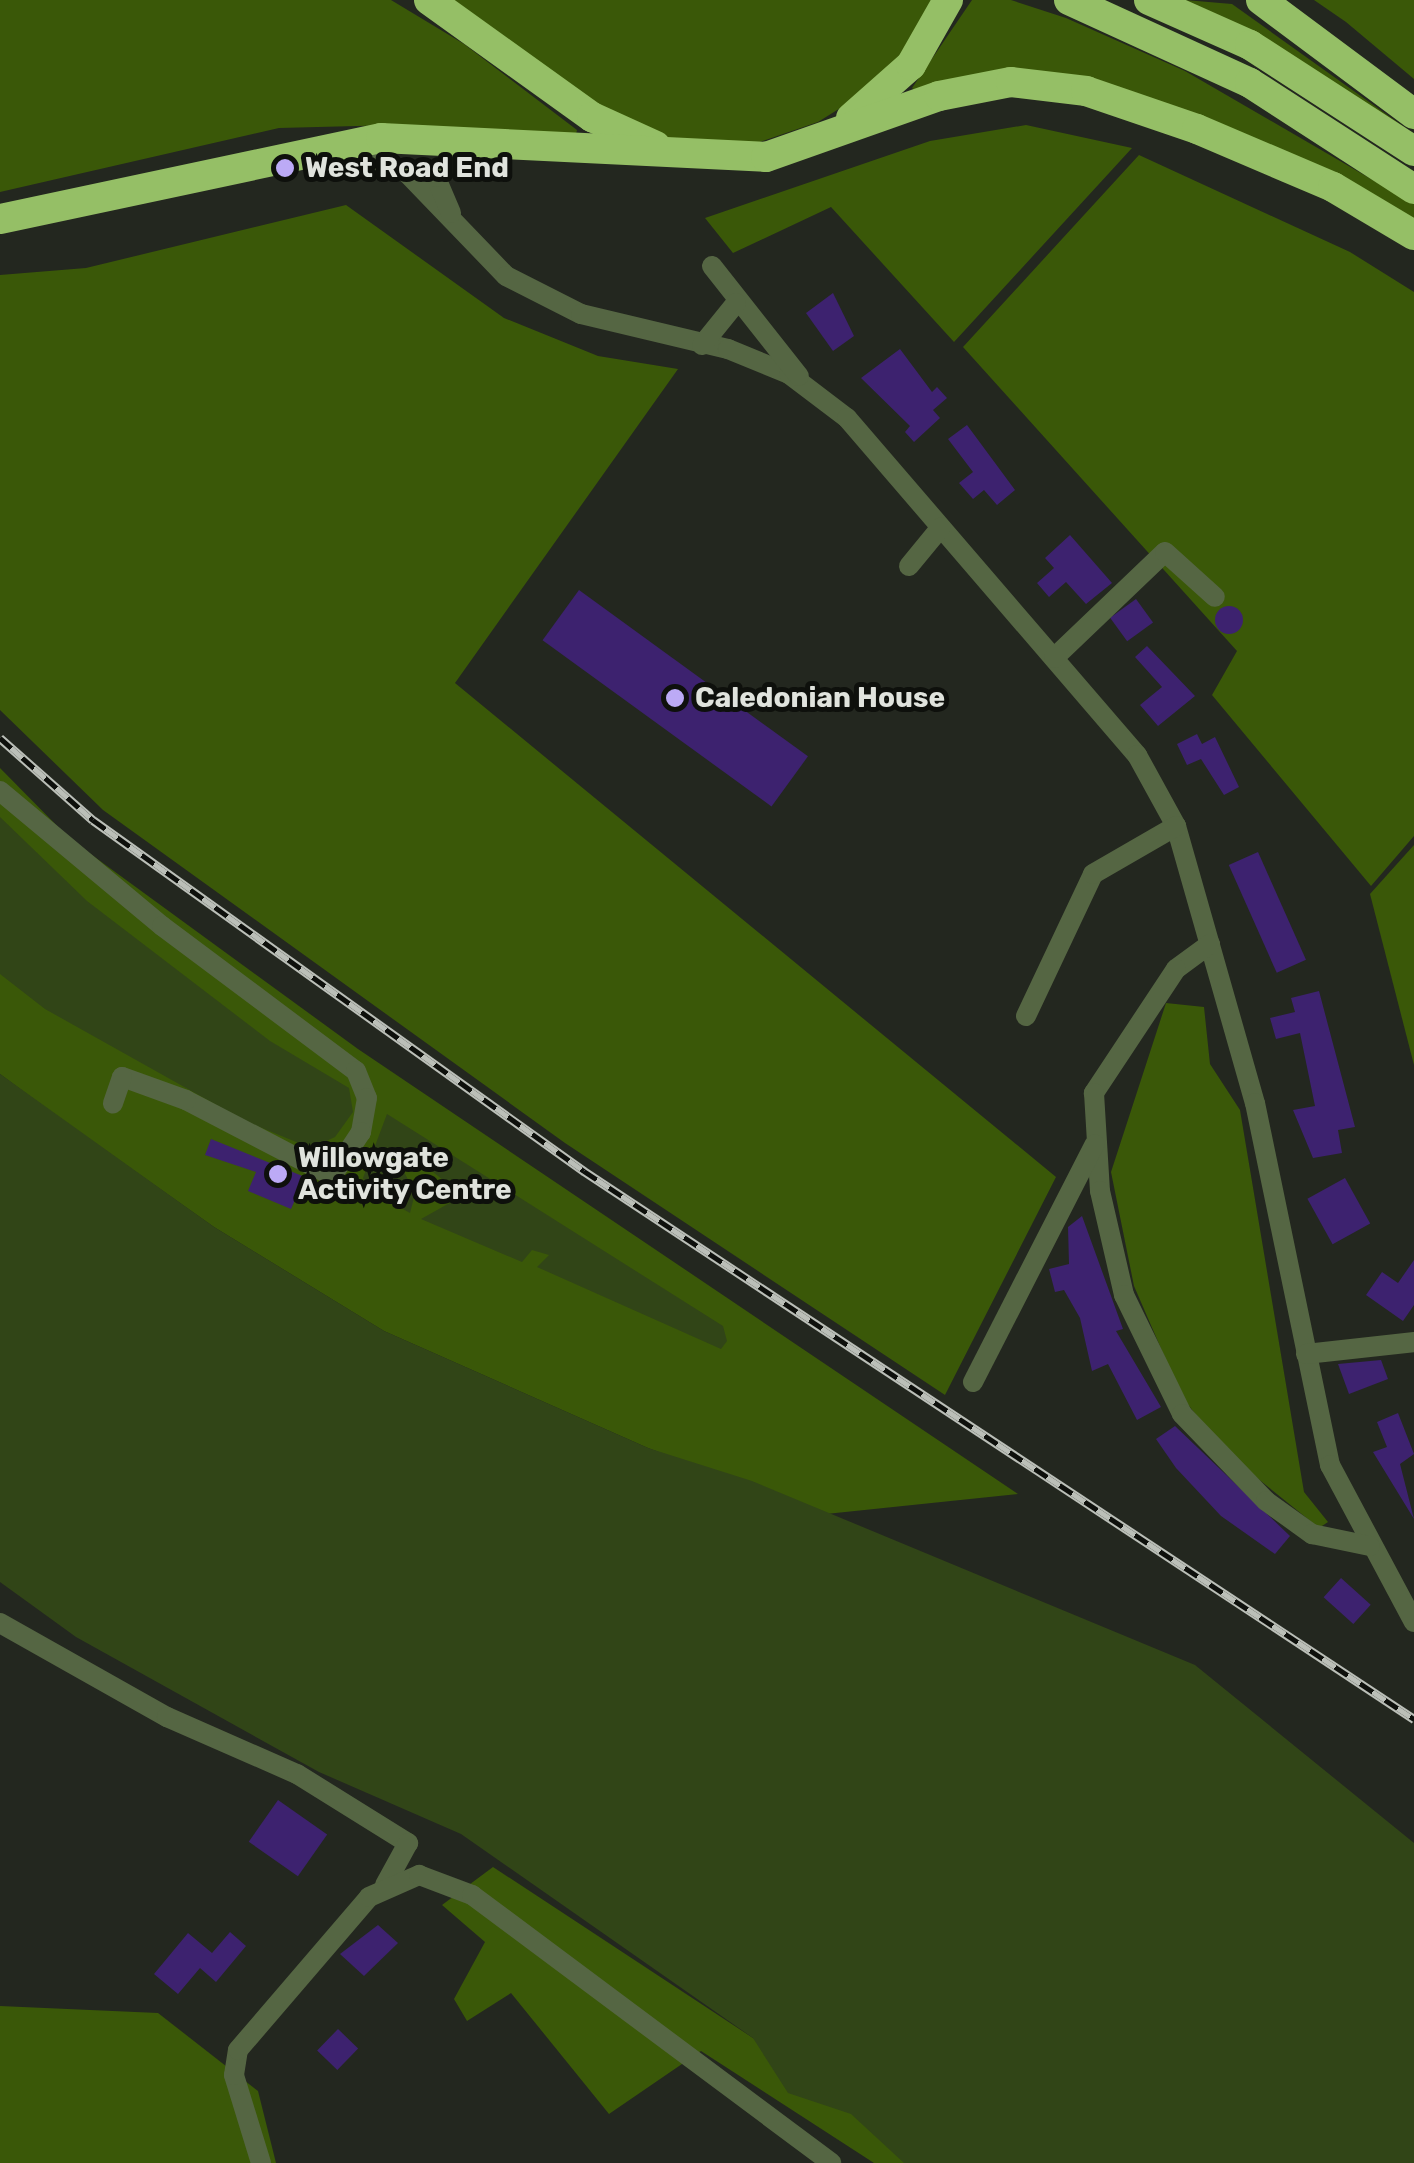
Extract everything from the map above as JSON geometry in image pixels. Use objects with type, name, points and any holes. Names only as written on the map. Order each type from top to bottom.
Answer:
[{"type":"highway","points":[[429,0],[592,118],[653,145],[750,148],[854,117]]},
{"type":"highway","points":[[782,155],[854,117],[911,65],[948,0]]},
{"type":"highway","points":[[1069,0],[1250,83],[1414,189]]},
{"type":"highway","points":[[1149,0],[1250,45],[1414,151]]},
{"type":"highway","points":[[1261,0],[1414,114]]},
{"type":"highway","points":[[0,219],[335,146],[431,135],[702,160],[782,155],[939,96],[1050,84],[1265,157],[1414,235]]},
{"type":"street","points":[[471,239],[436,178],[477,148],[526,144]]},
{"type":"street","points":[[335,146],[406,172],[506,276],[582,314],[702,345],[788,374],[847,418],[1137,755],[1176,826],[1256,1103],[1330,1466],[1414,1622]]},
{"type":"street","points":[[712,266],[736,303],[814,393]]},
{"type":"street","points":[[702,345],[736,303]]},
{"type":"street","points":[[909,566],[941,527]]},
{"type":"street","points":[[1054,658],[1165,552],[1215,597]]},
{"type":"street","points":[[0,791],[162,926],[356,1072],[367,1098],[361,1132],[332,1176],[186,1100],[122,1077],[113,1103]]},
{"type":"street","points":[[1026,1016],[1093,874],[1176,826]]},
{"type":"street","points":[[1210,944],[1176,969],[1094,1092],[1097,1140],[1124,1295],[1182,1414],[1266,1501],[1312,1534],[1370,1546]]},
{"type":"street","points":[[974,1382],[1097,1140]]},
{"type":"street","points":[[1306,1354],[1414,1342]]},
{"type":"street","points":[[0,1623],[167,1717],[297,1774],[408,1843],[385,1885],[319,1948],[238,2050],[234,2075],[261,2163]]},
{"type":"street","points":[[385,1885],[418,1875],[472,1895],[831,2163]]},
{"type":"shaded area","points":[[0,0],[391,0],[464,44],[577,130],[575,138],[396,125],[279,128],[0,192]]},
{"type":"shaded area","points":[[433,0],[932,0],[913,40],[869,90],[818,122],[751,145],[656,141]]},
{"type":"shaded area","points":[[972,0],[1011,0],[1066,18],[1185,71],[1414,204],[1414,227],[1110,95],[923,96],[912,88]]},
{"type":"shaded area","points":[[1185,0],[1232,4],[1414,134],[1393,127]]},
{"type":"shaded area","points":[[1314,0],[1414,0],[1414,79],[1346,22]]},
{"type":"shaded area","points":[[1026,125],[1132,148],[954,342],[831,207],[733,253],[705,218],[930,141]]},
{"type":"shaded area","points":[[1139,155],[1350,252],[1414,292],[1414,836],[1371,886],[1212,695],[1237,651],[963,347]]},
{"type":"shaded area","points":[[346,205],[504,318],[598,356],[678,369],[455,683],[1056,1177],[945,1395],[565,1143],[103,810],[0,710],[0,275],[86,268]]},
{"type":"shaded area","points":[[0,768],[70,839],[358,1049],[1018,1494],[826,1514],[648,1448],[384,1331],[214,1227],[54,1114],[0,1074]]},
{"type":"shaded area","points":[[0,817],[87,901],[270,1041],[349,1088],[353,1112],[335,1137],[311,1148],[245,1121],[45,1009],[0,974]]},
{"type":"shaded area","points":[[1414,845],[1414,1065],[1370,894]]},
{"type":"shaded area","points":[[1166,1003],[1204,1007],[1210,1064],[1240,1110],[1304,1492],[1328,1522],[1319,1528],[1226,1453],[1182,1397],[1134,1286],[1111,1172]]},
{"type":"shaded area","points":[[0,1074],[214,1227],[384,1331],[648,1448],[752,1481],[1195,1665],[1414,1843],[1414,2163],[904,2163],[851,2114],[788,2093],[753,2038],[461,1834],[319,1772],[76,1637],[0,1582]]},
{"type":"shaded area","points":[[387,1114],[723,1326],[727,1341],[721,1349],[537,1267],[549,1255],[532,1250],[522,1262],[421,1219],[455,1200],[454,1189],[427,1167],[412,1163],[403,1170],[415,1193],[410,1213],[367,1189],[363,1178]]},
{"type":"shaded area","points":[[493,1867],[753,2038],[973,2163],[874,2163],[701,2051],[609,2114],[511,1993],[467,2021],[454,1999],[485,1942],[442,1905]]},
{"type":"shaded area","points":[[0,2006],[158,2013],[258,2091],[276,2163],[0,2163]]},
{"type":"building","points":[[833,293],[854,336],[833,351],[806,313]]},
{"type":"building","points":[[900,349],[932,392],[937,387],[947,398],[933,410],[940,418],[914,442],[905,432],[910,426],[861,378]]},
{"type":"building","points":[[967,425],[1015,490],[997,505],[984,490],[973,499],[959,483],[973,472],[948,439]]},
{"type":"building","points":[[1070,535],[1112,583],[1086,604],[1066,582],[1049,597],[1037,583],[1054,568],[1045,558]]},
{"type":"building","name":"Caledonian House","points":[[579,590],[808,756],[772,807],[543,640]]},
{"type":"building","points":[[1136,599],[1153,622],[1127,641],[1110,618]]},
{"type":"building","points":[[1229,606],[1239,610],[1243,620],[1239,630],[1229,634],[1219,630],[1215,620],[1219,610]]},
{"type":"building","points":[[1147,646],[1195,696],[1158,726],[1140,705],[1162,687],[1135,657]]},
{"type":"building","points":[[1197,734],[1202,744],[1215,737],[1239,787],[1224,795],[1201,759],[1187,765],[1177,744]]},
{"type":"building","points":[[1258,852],[1306,960],[1277,973],[1229,865]]},
{"type":"building","points":[[1319,991],[1355,1127],[1338,1130],[1342,1153],[1313,1158],[1293,1110],[1315,1106],[1300,1033],[1276,1039],[1270,1018],[1295,1012],[1291,998]]},
{"type":"building","name":"Willowgate Activity Centre","points":[[211,1139],[305,1177],[291,1209],[248,1191],[256,1172],[205,1155]]},
{"type":"building","points":[[1345,1178],[1370,1223],[1333,1244],[1307,1199]]},
{"type":"building","points":[[1082,1216],[1123,1329],[1116,1331],[1161,1407],[1137,1420],[1108,1364],[1092,1371],[1080,1318],[1064,1290],[1055,1292],[1049,1269],[1069,1264],[1068,1227]]},
{"type":"building","points":[[1414,1260],[1414,1305],[1403,1321],[1366,1295],[1382,1272],[1398,1283]]},
{"type":"building","points":[[1381,1360],[1388,1379],[1349,1394],[1338,1364]]},
{"type":"building","points":[[1398,1413],[1414,1454],[1400,1464],[1414,1519],[1373,1452],[1387,1447],[1377,1422]]},
{"type":"building","points":[[1175,1426],[1290,1536],[1275,1554],[1221,1516],[1176,1468],[1156,1439]]},
{"type":"building","points":[[1341,1578],[1371,1605],[1353,1624],[1324,1597]]},
{"type":"building","points":[[278,1800],[327,1834],[298,1876],[249,1842]]},
{"type":"building","points":[[378,1925],[398,1943],[364,1976],[340,1954]]},
{"type":"building","points":[[230,1932],[246,1946],[216,1982],[200,1968],[178,1994],[154,1974],[188,1933],[212,1953]]},
{"type":"building","points":[[338,2029],[358,2048],[337,2070],[317,2051]]},
{"type":"railway","points":[[0,738],[93,820],[584,1171],[1414,1719]]},
{"type":"place","name":"West Road End","points":[[285,168]]},
{"type":"place","name":"Caledonian House","points":[[675,698]]},
{"type":"place","name":"Willowgate Activity Centre","points":[[278,1174]]}]
